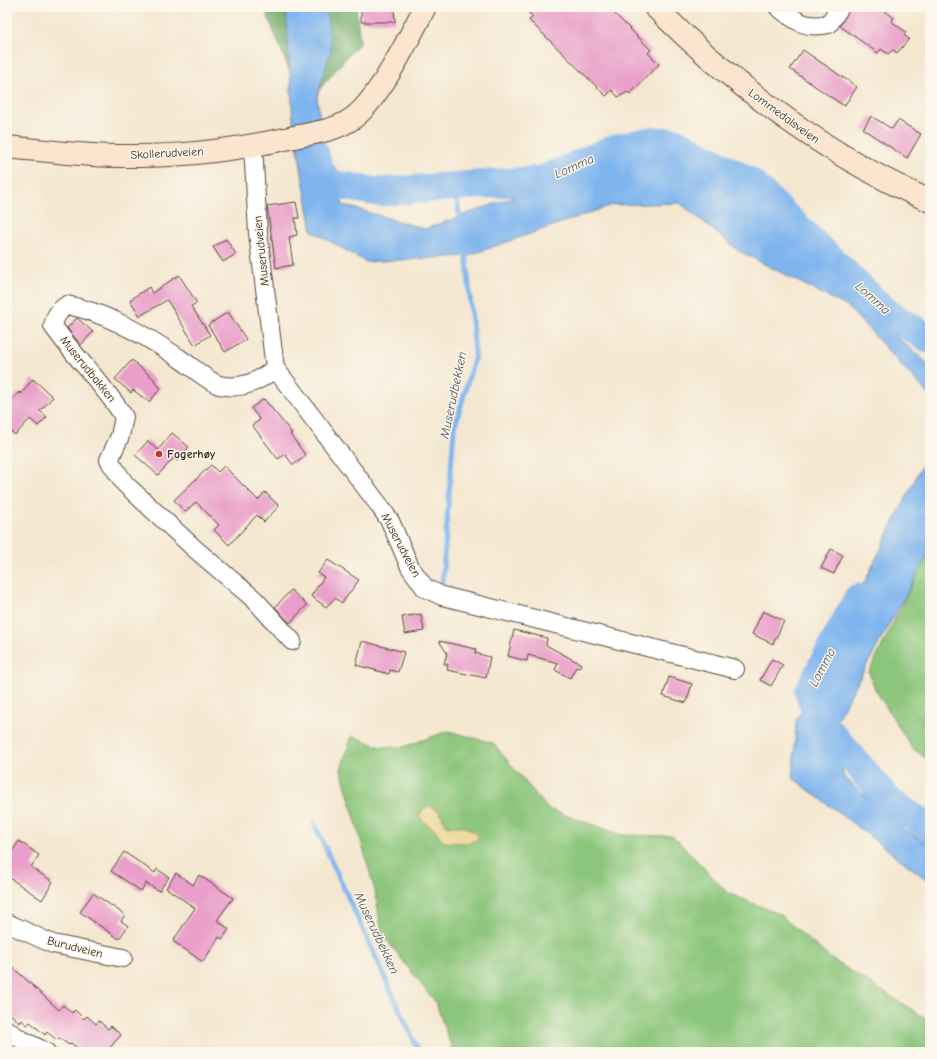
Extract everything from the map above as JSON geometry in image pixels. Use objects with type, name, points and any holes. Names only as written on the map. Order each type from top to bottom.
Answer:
[{"type":"street","name":"Skollerudveien","points":[[7,147],[77,154],[136,156],[182,154],[289,139],[340,125],[357,115],[377,90],[425,7]]},
{"type":"street","name":"Lommedalsveien","points":[[655,7],[701,51],[784,117],[822,144],[868,171],[930,201]]},
{"type":"street","points":[[778,7],[799,23],[819,26],[829,24],[840,7]]},
{"type":"street","name":"Muserudveien","points":[[253,145],[258,233],[275,368],[380,505],[390,521],[410,566],[425,588],[442,596],[735,669]]},
{"type":"street","name":"Muserudbakken","points":[[275,368],[268,374],[242,386],[217,384],[140,334],[104,316],[67,305],[59,310],[53,326],[112,397],[124,417],[120,436],[109,460],[114,470],[125,484],[195,549],[255,600],[292,640]]},
{"type":"street","name":"Burudveien","points":[[7,923],[54,944],[123,958]]},
{"type":"street","points":[[7,1030],[20,1039],[46,1052]]},
{"type":"green space","points":[[264,7],[356,7],[360,42],[304,107]]},
{"type":"green space","points":[[930,548],[930,761],[912,748],[875,689],[869,672]]},
{"type":"green space","points":[[448,731],[493,743],[548,809],[622,835],[673,836],[728,893],[779,914],[830,958],[930,1021],[930,1052],[453,1052],[436,1003],[382,934],[375,891],[341,769],[352,736],[381,747],[404,747]]},
{"type":"sand","points":[[430,806],[439,811],[447,826],[463,826],[476,833],[478,839],[469,843],[443,842],[436,831],[422,820],[419,815],[424,808]]},
{"type":"water","points":[[286,7],[326,7],[331,49],[317,97],[323,145],[343,205],[425,229],[658,145],[839,247],[869,312],[930,366],[930,396],[848,307],[739,251],[680,203],[612,205],[467,256],[366,262],[312,231],[293,121]]},
{"type":"water","points":[[930,449],[930,551],[831,730],[844,777],[904,830],[930,845],[930,882],[793,778],[796,721]]},
{"type":"building","points":[[361,7],[394,7],[395,22],[361,22]]},
{"type":"building","points":[[523,7],[608,7],[651,50],[648,53],[659,64],[630,94],[628,92],[618,97],[612,90],[606,96],[529,20],[533,17]]},
{"type":"building","points":[[850,7],[880,7],[894,18],[891,21],[906,32],[904,35],[909,39],[897,53],[893,50],[888,54],[881,49],[878,53],[840,26]]},
{"type":"building","points":[[803,50],[857,87],[844,106],[790,69]]},
{"type":"building","points":[[871,116],[892,129],[898,120],[921,134],[907,158],[863,129]]},
{"type":"building","points":[[296,202],[299,218],[295,218],[297,235],[289,237],[293,265],[276,268],[267,206]]},
{"type":"building","points":[[226,239],[236,254],[223,262],[213,247]]},
{"type":"building","points":[[179,275],[197,303],[191,306],[210,335],[195,345],[167,300],[140,316],[130,300],[149,287],[152,293]]},
{"type":"building","points":[[228,312],[246,339],[225,352],[208,325]]},
{"type":"building","points":[[77,318],[93,332],[81,345],[67,328]]},
{"type":"building","points":[[132,360],[155,380],[154,382],[161,388],[149,402],[133,390],[131,393],[115,379]]},
{"type":"building","points":[[33,379],[53,397],[40,411],[47,417],[38,426],[30,419],[15,435],[7,428],[7,405],[19,392],[21,394]]},
{"type":"building","points":[[264,399],[292,433],[290,434],[306,456],[293,465],[285,454],[278,459],[252,425],[260,420],[251,408]]},
{"type":"building","name":"Fagerhøy","points":[[172,433],[189,447],[177,461],[174,458],[158,475],[135,455],[148,441],[158,450]]},
{"type":"building","points":[[211,465],[218,472],[224,466],[258,500],[265,492],[279,506],[264,522],[257,515],[229,545],[214,530],[219,525],[196,502],[185,512],[174,500]]},
{"type":"building","points":[[831,549],[843,555],[834,574],[821,568]]},
{"type":"building","points":[[328,560],[359,580],[342,603],[335,598],[326,607],[311,596],[324,577],[318,573]]},
{"type":"building","points":[[291,590],[307,605],[290,623],[275,607]]},
{"type":"building","points":[[763,611],[784,621],[773,644],[752,634]]},
{"type":"building","points":[[421,614],[424,631],[405,634],[402,617]]},
{"type":"building","points":[[514,630],[547,638],[546,645],[581,664],[579,668],[576,667],[570,678],[555,670],[558,663],[528,655],[527,661],[508,656]]},
{"type":"building","points":[[362,641],[404,652],[398,672],[390,670],[389,674],[356,665]]},
{"type":"building","points":[[439,641],[476,649],[475,653],[490,657],[486,678],[447,670],[448,664],[444,664],[447,653]]},
{"type":"building","points":[[772,659],[783,665],[771,686],[760,680]]},
{"type":"building","points":[[669,677],[692,684],[686,703],[663,696]]},
{"type":"building","points":[[19,841],[39,855],[31,867],[53,882],[42,900],[7,876],[7,859]]},
{"type":"building","points":[[124,852],[155,873],[157,869],[169,877],[159,891],[146,883],[141,891],[111,871]]},
{"type":"building","points":[[176,873],[193,885],[199,875],[233,898],[217,920],[229,929],[222,939],[219,937],[203,962],[173,941],[195,908],[166,888]]},
{"type":"building","points":[[93,893],[125,915],[121,921],[128,926],[119,939],[80,912]]},
{"type":"building","points":[[7,962],[59,1010],[63,1005],[72,1013],[75,1010],[84,1019],[87,1016],[96,1024],[99,1021],[108,1029],[111,1026],[121,1035],[106,1052],[82,1052],[71,1043],[69,1045],[59,1038],[57,1040],[47,1032],[45,1035],[30,1022],[27,1025],[22,1020],[20,1023],[7,1011]]},
{"type":"waterway","name":"Lomma","points":[[315,154],[319,170],[331,184],[379,192],[542,180],[613,149],[652,141],[675,142],[749,181],[887,313],[930,339]]},
{"type":"waterway","name":"Muserudbekken","points":[[454,186],[461,222]]},
{"type":"waterway","name":"Muserudbekken","points":[[442,585],[454,430],[475,356],[466,250]]},
{"type":"waterway","name":"Lomma","points":[[858,598],[809,691],[819,720],[891,803],[930,828]]},
{"type":"waterway","name":"Muserudbekken","points":[[314,823],[419,1052]]},
{"type":"place","name":"Fagerhøy","points":[[159,454]]}]
